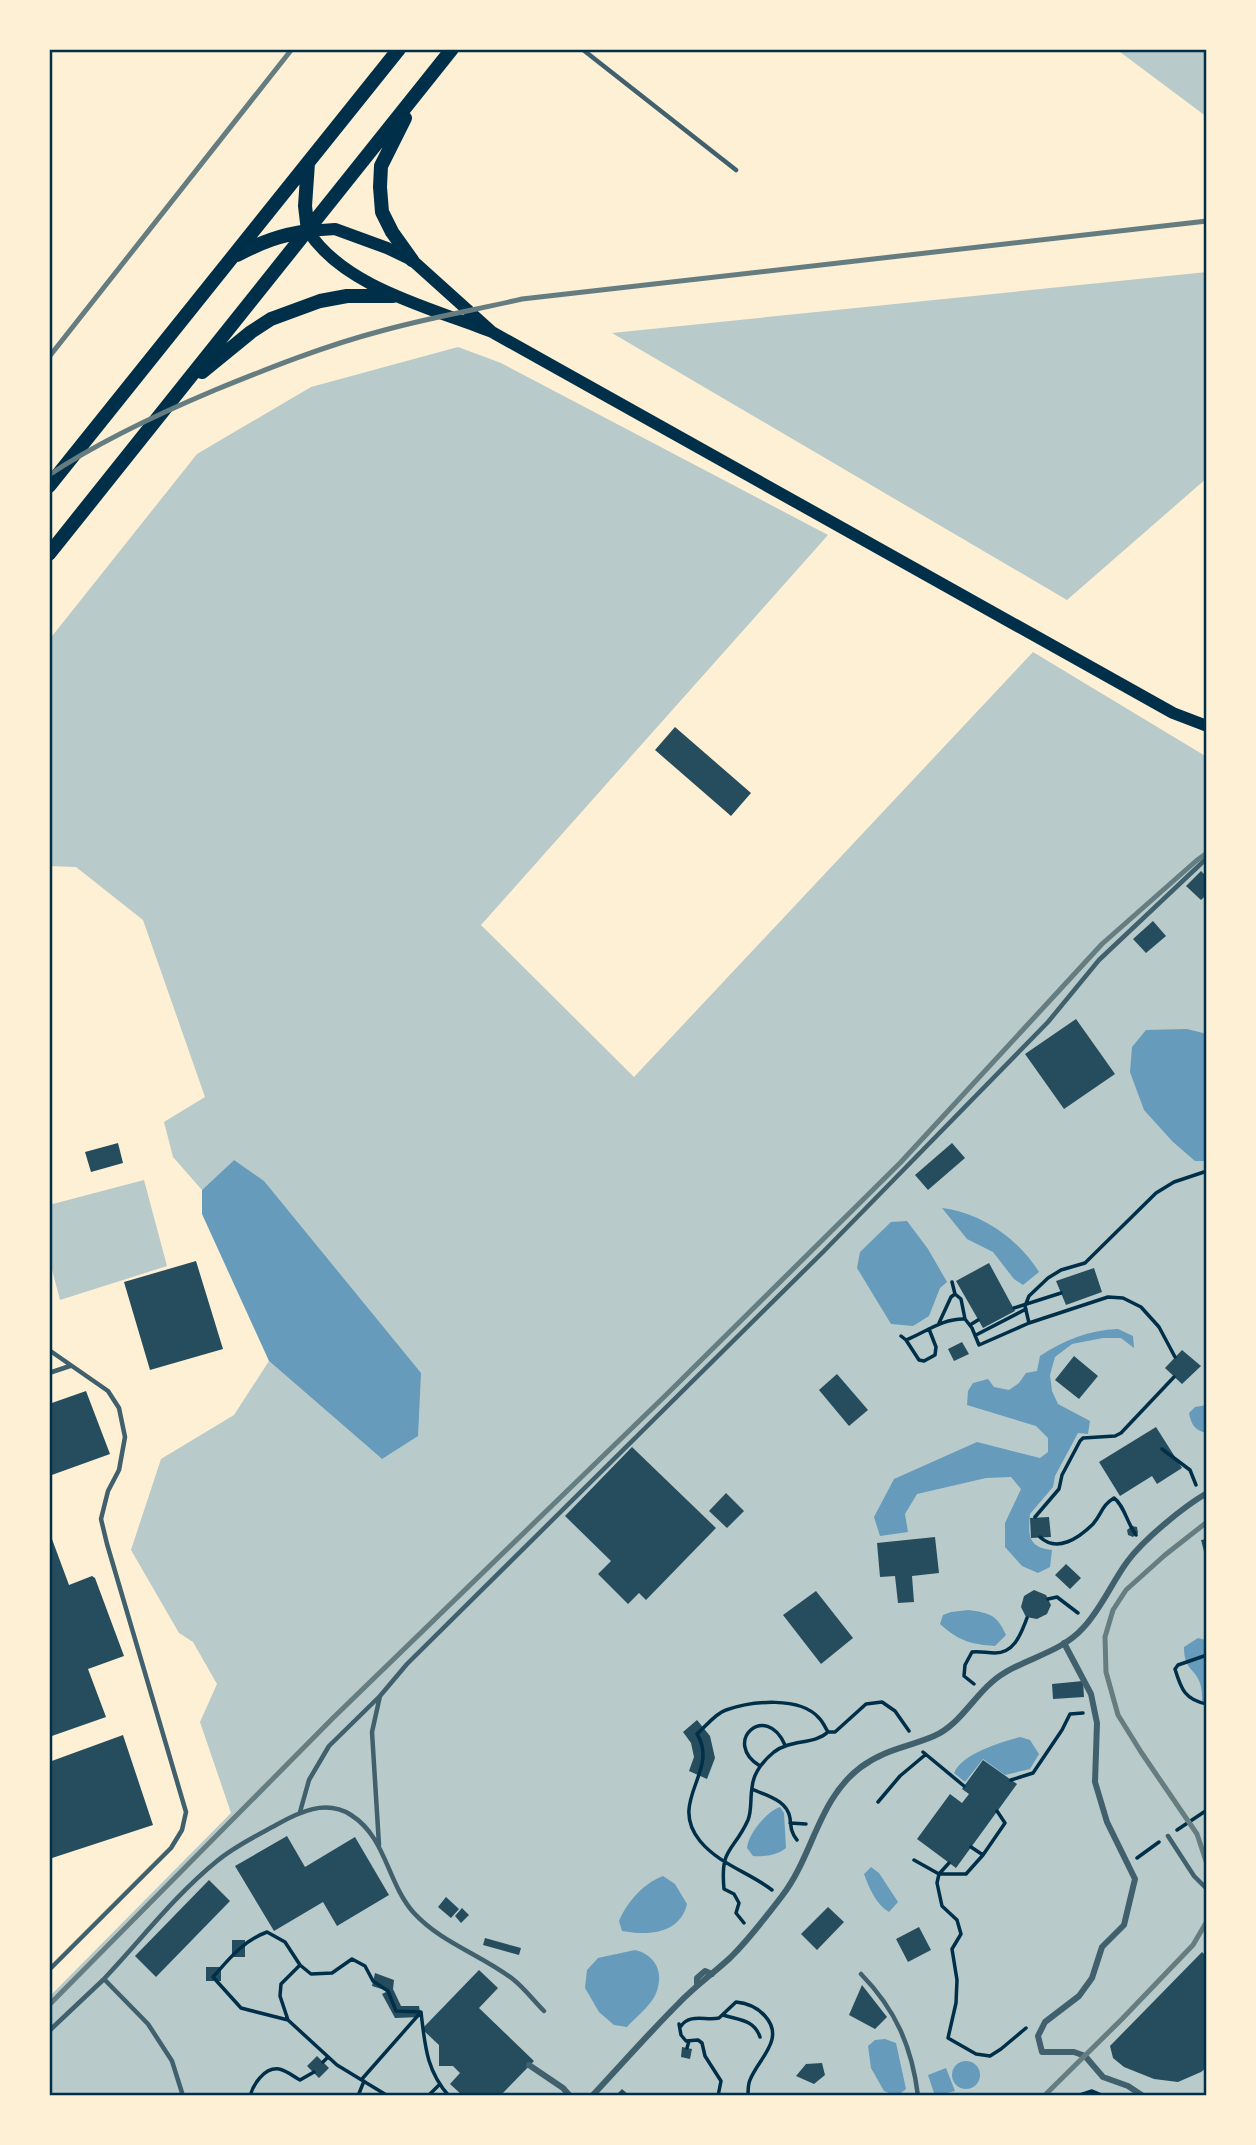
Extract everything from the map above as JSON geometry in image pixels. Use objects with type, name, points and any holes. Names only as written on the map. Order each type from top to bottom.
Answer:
[{"type":"main road","points":[[49,486],[399,49]]},
{"type":"main road","points":[[49,554],[452,49]]},
{"type":"main road","points":[[418,91],[380,166],[382,212],[392,232],[412,260],[492,332]]},
{"type":"main road","points":[[308,163],[308,231],[318,246],[337,262],[394,296],[492,332],[1173,713],[1207,726]]},
{"type":"main road","points":[[233,257],[284,234],[335,229],[387,247],[412,260]]},
{"type":"main road","points":[[179,390],[271,319],[320,301],[347,296],[394,296]]},
{"type":"street","points":[[592,2096],[675,2007],[732,1956],[781,1897],[800,1868],[837,1790],[861,1766],[892,1749],[936,1735],[969,1709],[992,1682],[1007,1671],[1064,1643],[1083,1629],[1129,1560],[1181,1511],[1204,1495]]},
{"type":"street","points":[[1064,1643],[1091,1694],[1097,1723],[1096,1782],[1107,1822],[1135,1878],[1124,1925],[1102,1947],[1092,1978],[1079,1996],[1045,2022],[1038,2036],[1042,2052],[1074,2052],[1085,2056],[1103,2077],[1128,2086],[1143,2096]]},
{"type":"street","points":[[529,2065],[563,2088],[570,2096]]},
{"type":"lane","points":[[582,49],[736,170]]},
{"type":"lane","points":[[300,1812],[309,1780],[329,1746],[380,1696],[407,1664],[824,1251],[1048,1021],[1099,960],[1207,858]]},
{"type":"lane","points":[[49,1350],[108,1391],[119,1408],[125,1437],[119,1470],[108,1491],[102,1519],[186,1812],[182,1830],[171,1848],[49,1970]]},
{"type":"lane","points":[[49,1373],[70,1366]]},
{"type":"lane","points":[[379,1845],[372,1732],[380,1696]]},
{"type":"lane","points":[[49,2031],[217,1860],[300,1812],[321,1807],[339,1809],[361,1823],[379,1845],[392,1878],[413,1911],[439,1934],[515,1980],[544,2011]]},
{"type":"lane","points":[[1168,1836],[1194,1876],[1207,1889]]},
{"type":"lane","points":[[861,1975],[872,1985],[895,2018],[908,2045],[918,2096]]},
{"type":"lane","points":[[103,1979],[148,2024],[172,2061],[183,2096]]},
{"type":"path","points":[[1029,1322],[1025,1308],[1029,1296],[1048,1278],[1061,1270],[1085,1263],[1156,1193],[1174,1182],[1207,1171]]},
{"type":"path","points":[[952,1282],[955,1294],[961,1299],[965,1320],[976,1335],[979,1345],[1029,1322],[1108,1297],[1123,1298],[1141,1307],[1159,1327],[1175,1357]]},
{"type":"path","points":[[976,1335],[1025,1308],[1061,1293]]},
{"type":"path","points":[[939,1323],[955,1294]]},
{"type":"path","points":[[1014,1308],[1025,1308]]},
{"type":"path","points":[[906,1340],[939,1323],[954,1319],[965,1320]]},
{"type":"path","points":[[970,1325],[978,1320]]},
{"type":"path","points":[[901,1336],[919,1360],[924,1361],[936,1355],[929,1329]]},
{"type":"path","points":[[1035,1517],[1059,1489],[1062,1475],[1080,1441],[1083,1438],[1115,1436],[1121,1433],[1174,1377]]},
{"type":"path","points":[[1207,1443],[1207,1454]]},
{"type":"path","points":[[1162,1449],[1189,1471],[1204,1495]]},
{"type":"path","points":[[1040,1537],[1046,1543],[1057,1546],[1073,1539],[1094,1523],[1105,1503],[1114,1498],[1121,1503],[1127,1523],[1144,1544]]},
{"type":"path","points":[[1048,1599],[1057,1597],[1088,1621]]},
{"type":"path","points":[[982,1692],[964,1676],[965,1665],[972,1652],[998,1653],[1012,1647],[1027,1618]]},
{"type":"path","points":[[1207,1655],[1178,1665],[1175,1669],[1184,1693],[1195,1702],[1207,1703]]},
{"type":"path","points":[[752,1932],[736,1913],[739,1903],[734,1894],[724,1889],[724,1862],[727,1852],[748,1821],[752,1789],[760,1766],[775,1751],[792,1743],[821,1738],[828,1732],[835,1732],[866,1704],[882,1702],[895,1711],[925,1755],[964,1786]]},
{"type":"path","points":[[781,1897],[768,1886],[724,1862],[701,1842],[689,1823],[691,1795],[704,1763],[703,1744],[697,1734],[724,1710],[760,1703],[799,1705],[819,1718],[828,1732]]},
{"type":"path","points":[[760,1766],[748,1759],[744,1751],[744,1739],[751,1728],[771,1726],[780,1734],[786,1746]]},
{"type":"path","points":[[878,1802],[900,1776],[925,1755]]},
{"type":"path","points":[[752,1789],[783,1803],[789,1810],[793,1835],[808,1849]]},
{"type":"path","points":[[914,1860],[939,1874],[966,1874],[983,1855],[1004,1823],[997,1811]]},
{"type":"path","points":[[971,1847],[983,1855]]},
{"type":"path","points":[[949,1863],[939,1874],[937,1883],[942,1906],[957,1920],[961,1934],[952,1949],[957,1980],[956,2003],[948,2038],[976,2054],[990,2056],[1030,2025]]},
{"type":"path","points":[[388,2096],[337,2065],[288,2020],[242,2008],[213,1977],[238,1949],[253,1937],[267,1932],[285,1942],[300,1965],[311,1974],[332,1973],[352,1959],[365,1966],[373,1981],[388,1991],[396,2011],[421,2012]]},
{"type":"path","points":[[288,2020],[280,1996],[281,1983],[300,1965]]},
{"type":"path","points":[[718,2096],[721,2081],[705,2056],[702,2043],[698,2040],[685,2041],[681,2035],[681,2026],[684,2021],[697,2018],[713,2020],[723,2015],[736,2002],[746,2003],[765,2015],[773,2030],[769,2049],[749,2081],[748,2096]]},
{"type":"path","points":[[358,2096],[363,2080],[421,2012]]},
{"type":"path","points":[[421,2012],[427,2058],[439,2085],[449,2096]]},
{"type":"path","points":[[723,2015],[744,2020],[755,2027],[760,2037]]},
{"type":"path","points":[[687,2048],[689,2041]]},
{"type":"path","points":[[323,2062],[328,2057]]},
{"type":"path","points":[[250,2096],[256,2081],[271,2070],[279,2069],[300,2080],[314,2073]]},
{"type":"path","points":[[428,2096],[439,2085]]},
{"type":"path","points":[[1077,2096],[1092,2091],[1104,2096]]},
{"type":"shaded area","points":[[1116,49],[1207,49],[1207,117]]},
{"type":"shaded area","points":[[1207,272],[1207,478],[1067,600],[612,333]]},
{"type":"shaded area","points":[[458,347],[501,363],[828,535],[481,925],[634,1077],[1033,652],[1207,757],[1207,2096],[49,2096],[49,1997],[231,1813],[200,1722],[217,1684],[193,1642],[179,1633],[131,1550],[161,1459],[234,1415],[269,1361],[382,1459],[234,1160],[202,1190],[173,1157],[164,1122],[205,1097],[143,920],[76,867],[49,866],[49,640],[197,454],[311,387]]},
{"type":"shaded area","points":[[144,1180],[167,1266],[60,1300],[49,1258],[49,1205]]},
{"type":"water","points":[[1187,1029],[1207,1034],[1207,1161],[1195,1161],[1173,1142],[1144,1110],[1130,1072],[1132,1047],[1146,1030]]},
{"type":"water","points":[[234,1160],[264,1181],[421,1373],[418,1436],[382,1459],[269,1361],[202,1214],[202,1190]]},
{"type":"water","points":[[942,1208],[971,1215],[997,1229],[1020,1248],[1039,1272],[1023,1285],[1014,1279],[993,1252],[967,1239]]},
{"type":"water","points":[[907,1221],[928,1249],[947,1282],[940,1288],[929,1316],[913,1326],[891,1324],[857,1268],[860,1252],[891,1222]]},
{"type":"water","points":[[1118,1329],[1133,1336],[1134,1348],[1121,1338],[1103,1338],[1072,1344],[1055,1357],[1050,1375],[1052,1391],[1058,1404],[1090,1421],[1088,1434],[1078,1433],[1055,1476],[1053,1487],[1030,1514],[1031,1539],[1038,1546],[1052,1550],[1050,1567],[1038,1573],[1022,1566],[1005,1547],[1005,1523],[1021,1489],[1011,1477],[986,1478],[917,1494],[905,1514],[908,1532],[880,1536],[874,1517],[894,1479],[977,1442],[1040,1458],[1048,1452],[1048,1438],[1036,1426],[967,1405],[968,1391],[973,1383],[988,1379],[994,1387],[1009,1390],[1019,1383],[1026,1373],[1037,1371],[1040,1356],[1049,1350],[1087,1334]]},
{"type":"water","points":[[1207,1405],[1207,1433],[1194,1426],[1189,1413],[1195,1407]]},
{"type":"water","points":[[968,1610],[992,1616],[1006,1635],[995,1646],[979,1644],[959,1638],[940,1624],[943,1615]]},
{"type":"water","points":[[1198,1638],[1207,1642],[1207,1701],[1202,1701],[1200,1683],[1187,1664],[1184,1654],[1184,1647]]},
{"type":"water","points":[[1020,1737],[1030,1740],[1039,1754],[1030,1769],[1005,1775],[983,1759],[965,1782],[954,1773],[974,1754]]},
{"type":"water","points":[[780,1807],[784,1813],[786,1848],[771,1855],[753,1856],[747,1848],[754,1830],[764,1818]]},
{"type":"water","points":[[871,1867],[879,1873],[898,1902],[889,1912],[877,1900],[864,1874]]},
{"type":"water","points":[[663,1876],[675,1884],[687,1904],[678,1922],[652,1933],[622,1931],[619,1921],[631,1900],[649,1883]]},
{"type":"water","points":[[635,1950],[655,1963],[659,1974],[658,1987],[650,2004],[627,2027],[614,2025],[599,2012],[585,1988],[587,1970],[598,1958]]},
{"type":"water","points":[[885,2039],[896,2043],[906,2089],[897,2096],[884,2091],[871,2068],[868,2046],[875,2040]]},
{"type":"water","points":[[966,2061],[976,2065],[980,2075],[976,2085],[966,2089],[956,2085],[952,2075],[956,2065]]},
{"type":"water","points":[[946,2068],[955,2091],[935,2096],[928,2075]]},
{"type":"building","points":[[675,727],[751,793],[731,816],[655,750]]},
{"type":"building","points":[[1201,871],[1207,877],[1207,894],[1201,900],[1186,886]]},
{"type":"building","points":[[1153,921],[1166,936],[1146,953],[1133,939]]},
{"type":"building","points":[[1076,1019],[1115,1074],[1064,1109],[1025,1054]]},
{"type":"building","points":[[118,1143],[123,1163],[91,1172],[85,1152]]},
{"type":"building","points":[[952,1143],[965,1158],[928,1190],[915,1175]]},
{"type":"building","points":[[196,1261],[223,1349],[150,1370],[124,1282]]},
{"type":"building","points":[[989,1263],[1015,1311],[983,1328],[956,1281]]},
{"type":"building","points":[[1094,1268],[1102,1292],[1066,1305],[1056,1281]]},
{"type":"building","points":[[962,1342],[969,1354],[954,1361],[948,1349]]},
{"type":"building","points":[[1182,1350],[1201,1366],[1182,1384],[1165,1368]]},
{"type":"building","points":[[1074,1356],[1098,1376],[1079,1399],[1055,1380]]},
{"type":"building","points":[[837,1374],[868,1410],[849,1426],[819,1390]]},
{"type":"building","points":[[86,1391],[110,1454],[49,1476],[49,1404]]},
{"type":"building","points":[[1156,1427],[1182,1468],[1157,1484],[1152,1476],[1120,1496],[1099,1462]]},
{"type":"building","points":[[632,1447],[716,1528],[646,1600],[639,1593],[628,1604],[598,1574],[611,1561],[565,1516]]},
{"type":"building","points":[[726,1493],[744,1511],[727,1528],[709,1511]]},
{"type":"building","points":[[1049,1517],[1051,1537],[1031,1538],[1030,1518]]},
{"type":"building","points":[[1132,1526],[1137,1527],[1138,1533],[1133,1537],[1128,1535],[1127,1530]]},
{"type":"building","points":[[49,1531],[69,1585],[92,1576],[95,1578],[124,1656],[88,1669],[106,1717],[49,1737]]},
{"type":"building","points":[[935,1537],[939,1573],[912,1576],[914,1602],[898,1603],[895,1576],[880,1577],[877,1543]]},
{"type":"building","points":[[1207,1539],[1207,1554],[1205,1555],[1201,1540]]},
{"type":"building","points":[[1066,1564],[1081,1578],[1070,1589],[1055,1575]]},
{"type":"building","points":[[1034,1590],[1046,1595],[1051,1605],[1047,1614],[1037,1619],[1026,1617],[1021,1607],[1024,1596]]},
{"type":"building","points":[[816,1591],[853,1638],[821,1664],[783,1615]]},
{"type":"building","points":[[1083,1681],[1084,1697],[1053,1699],[1052,1684]]},
{"type":"building","points":[[697,1720],[710,1736],[715,1758],[707,1779],[689,1771],[694,1757],[691,1743],[683,1732]]},
{"type":"building","points":[[123,1735],[153,1825],[49,1859],[49,1762]]},
{"type":"building","points":[[983,1760],[1017,1784],[956,1868],[917,1839],[950,1794],[962,1803],[969,1794],[962,1789]]},
{"type":"building","points":[[287,1836],[305,1867],[355,1837],[389,1895],[337,1926],[323,1902],[274,1931],[235,1866]]},
{"type":"building","points":[[209,1880],[230,1901],[156,1977],[135,1956]]},
{"type":"building","points":[[446,1897],[459,1909],[451,1918],[438,1907]]},
{"type":"building","points":[[828,1907],[844,1922],[817,1950],[801,1934]]},
{"type":"building","points":[[462,1908],[469,1915],[461,1923],[455,1916]]},
{"type":"building","points":[[919,1927],[931,1950],[908,1962],[896,1939]]},
{"type":"building","points":[[485,1938],[521,1948],[519,1955],[483,1945]]},
{"type":"building","points":[[232,1940],[245,1940],[245,1957],[232,1957]]},
{"type":"building","points":[[1202,1952],[1207,1957],[1207,2067],[1178,2082],[1154,2079],[1124,2067],[1113,2058],[1110,2046]]},
{"type":"building","points":[[206,1967],[221,1967],[221,1981],[206,1981]]},
{"type":"building","points":[[479,1970],[498,1988],[479,2008],[534,2061],[500,2096],[463,2096],[450,2084],[460,2073],[453,2066],[439,2066],[439,2045],[422,2029]]},
{"type":"building","points":[[375,1973],[394,1980],[393,1989],[401,2006],[419,2006],[421,2017],[395,2018],[382,1994],[388,1991],[372,1986]]},
{"type":"building","points":[[862,1985],[887,2017],[875,2029],[849,2015]]},
{"type":"building","points":[[682,2047],[692,2049],[690,2059],[681,2057]]},
{"type":"building","points":[[317,2056],[329,2068],[319,2078],[307,2066]]},
{"type":"building","points":[[822,2063],[825,2075],[814,2084],[796,2076],[806,2064]]},
{"type":"building","points":[[622,2089],[630,2096],[615,2096]]},
{"type":"railway","points":[[49,357],[292,49]]},
{"type":"railway","points":[[49,475],[130,429],[215,390],[339,343],[433,318],[522,299],[1207,221]]},
{"type":"railway","points":[[49,2005],[333,1718],[666,1395],[901,1162],[1102,944],[1207,853]]},
{"type":"railway","points":[[1207,1522],[1126,1590],[1113,1610],[1105,1637],[1106,1672],[1118,1715],[1197,1834],[1207,1864]]},
{"type":"railway","points":[[1044,2096],[1193,1945],[1207,1921]]}]
